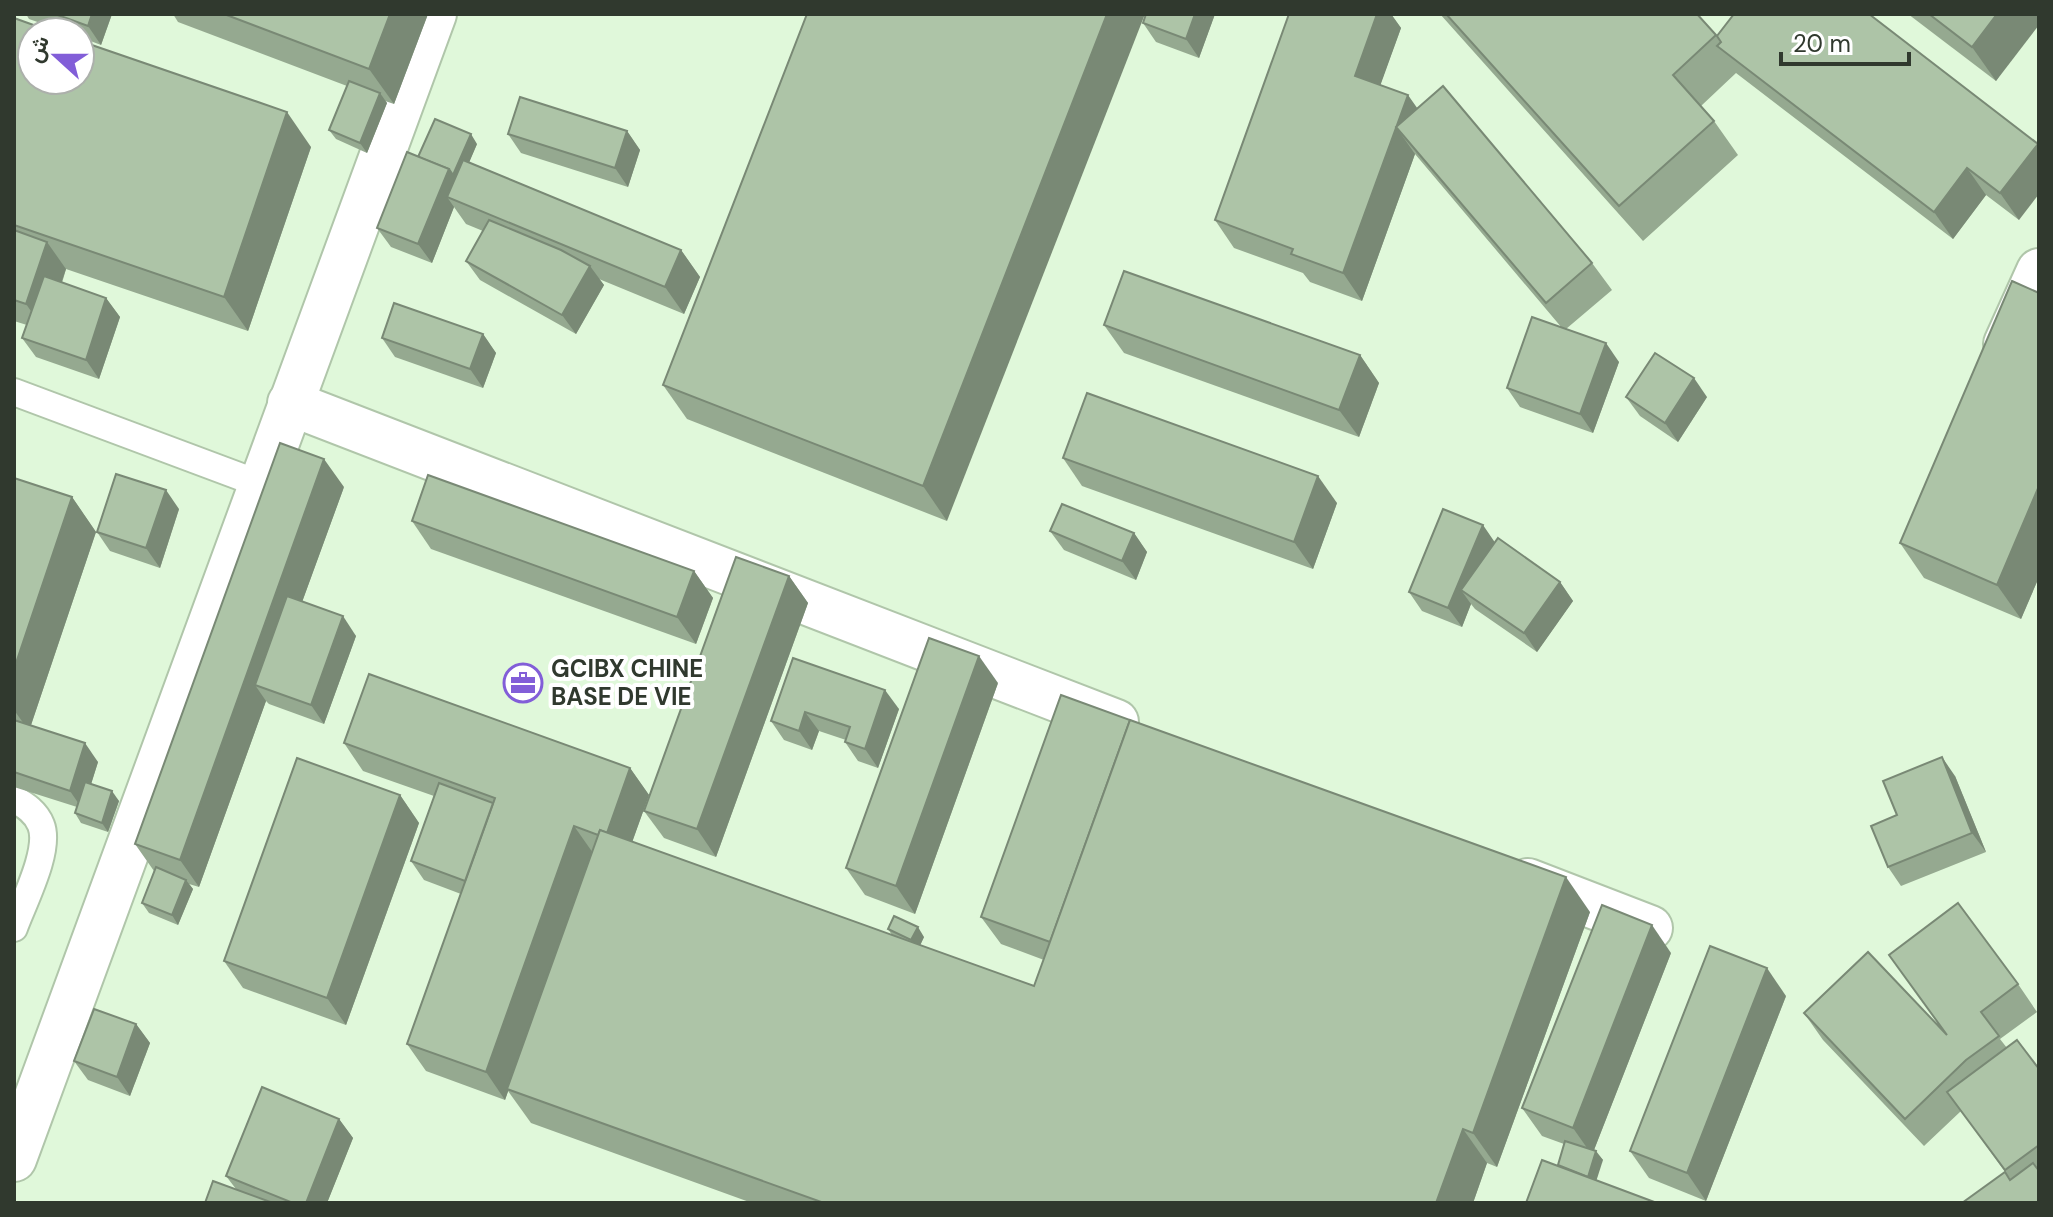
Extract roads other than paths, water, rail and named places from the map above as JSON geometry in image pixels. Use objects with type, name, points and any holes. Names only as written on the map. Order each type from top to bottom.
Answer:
[{"type":"street","points":[[14,1159],[434,14]]},
{"type":"street","points":[[1988,383],[2039,271]]},
{"type":"street","points":[[290,403],[1148,734]]},
{"type":"street","points":[[1488,865],[1650,928]]},
{"type":"lane","points":[[14,392],[260,484]]},
{"type":"lane","points":[[14,799],[29,807],[41,824],[44,846],[14,928]]},
{"type":"place","name":"GCIBX CHINE BASE DE VIE","points":[[523,683]]}]
